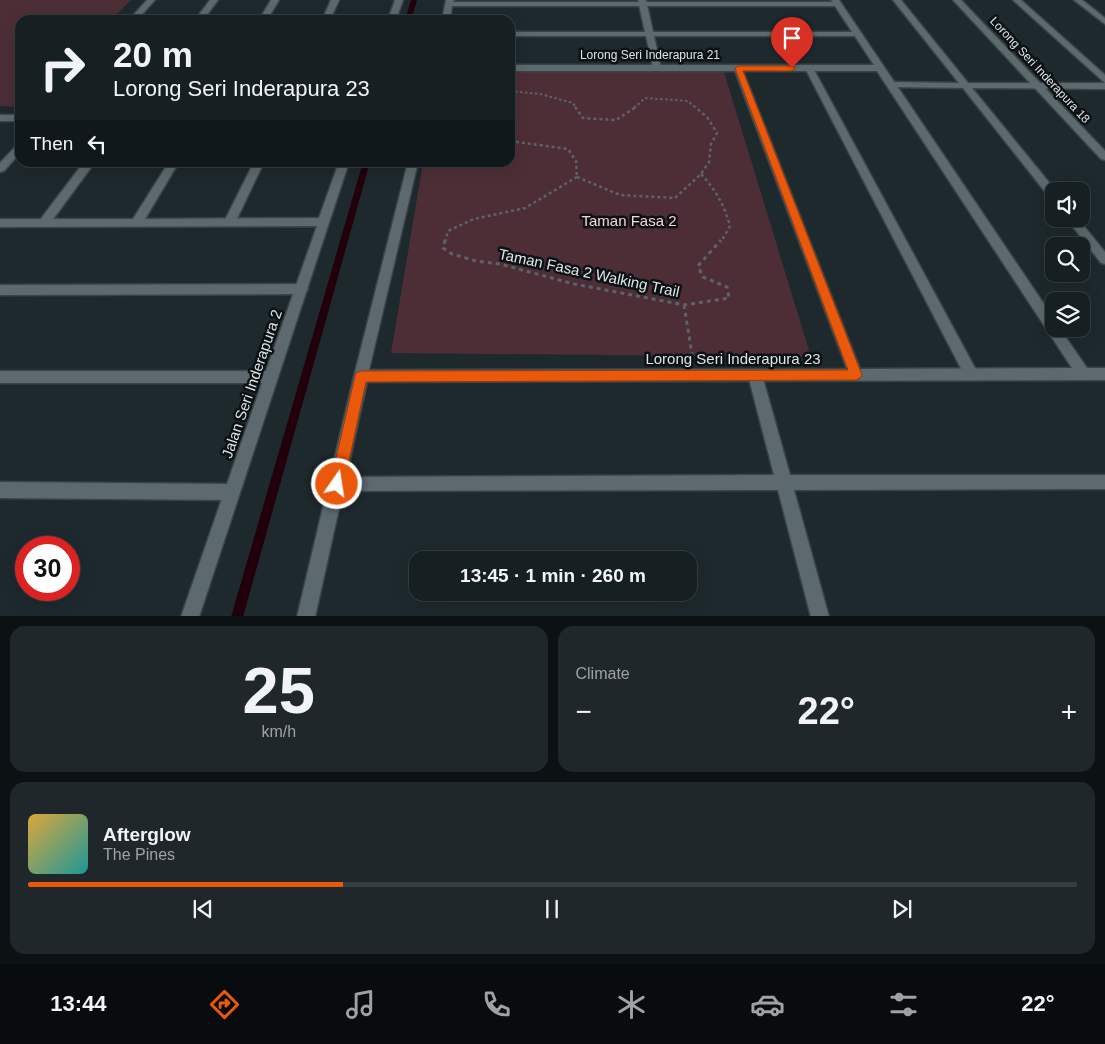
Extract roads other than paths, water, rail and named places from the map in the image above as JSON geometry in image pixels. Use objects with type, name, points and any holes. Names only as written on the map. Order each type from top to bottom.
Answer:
[{"type":"street","points":[[138,15],[151,0]]},
{"type":"street","points":[[203,15],[214,0]]},
{"type":"street","points":[[266,15],[275,0]]},
{"type":"street","points":[[328,15],[336,0]]},
{"type":"street","points":[[394,15],[399,0]]},
{"type":"street","points":[[897,0],[1045,185]]},
{"type":"street","name":"Lorong Seri Inderapura 18","points":[[957,0],[1105,157]]},
{"type":"street","points":[[1017,0],[1105,80]]},
{"type":"street","points":[[1078,0],[1105,22]]},
{"type":"street","points":[[447,15],[450,2],[837,2],[1083,374]]},
{"type":"street","points":[[643,2],[657,68]]},
{"type":"street","points":[[515,34],[858,34]]},
{"type":"street","name":"Lorong Seri Inderapura 21","points":[[515,68],[881,68]]},
{"type":"street","points":[[738,68],[856,375]]},
{"type":"street","points":[[809,68],[971,374]]},
{"type":"street","points":[[892,85],[1105,86]]},
{"type":"street","points":[[0,118],[15,118]]},
{"type":"street","points":[[2,166],[15,152]]},
{"type":"street","points":[[44,222],[86,167]]},
{"type":"street","points":[[137,222],[171,167]]},
{"type":"street","points":[[230,222],[257,167]]},
{"type":"street","name":"Jalan Seri Inderapura 2","points":[[190,616],[342,167]]},
{"type":"street","points":[[306,616],[361,376],[412,167]]},
{"type":"street","points":[[0,223],[324,222]]},
{"type":"street","points":[[1078,227],[1105,260]]},
{"type":"street","points":[[0,290],[302,289]]},
{"type":"street","name":"Lorong Seri Inderapura 23","points":[[361,376],[1105,374]]},
{"type":"street","points":[[755,375],[820,616]]},
{"type":"street","points":[[0,378],[271,377]]},
{"type":"street","points":[[337,484],[1105,482]]},
{"type":"street","points":[[0,490],[232,492]]},
{"type":"waterway","points":[[410,15],[414,0]]},
{"type":"waterway","points":[[237,616],[366,167]]},
{"type":"park label","name":"Taman Fasa 2","points":[[629,221]]}]
